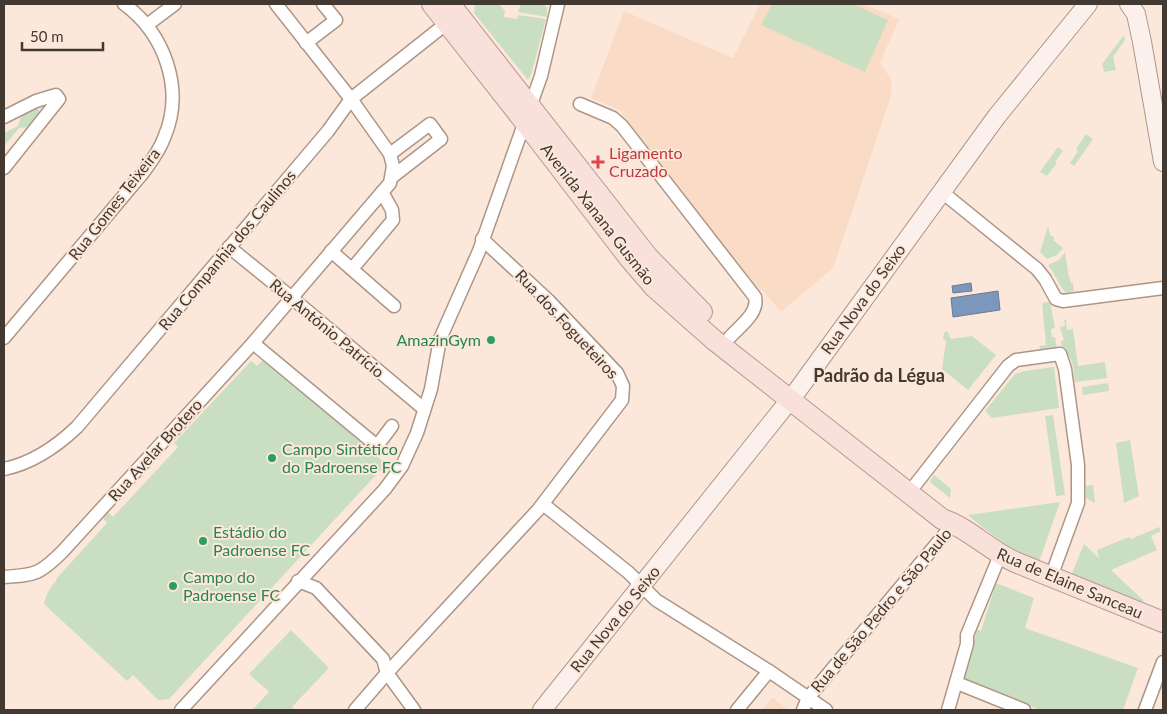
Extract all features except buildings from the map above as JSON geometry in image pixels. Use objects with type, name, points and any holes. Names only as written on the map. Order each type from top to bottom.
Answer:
[{"type":"main road","name":"Avenida Xanana Gusmão","points":[[432,4],[449,14],[527,113],[648,257],[694,306],[793,395]]},
{"type":"main road","name":"Rua Nova do Seixo","points":[[542,710],[793,395],[997,116],[1088,4]]},
{"type":"main road","points":[[1129,4],[1136,14],[1163,162]]},
{"type":"main road","name":"Avenida Xanana Gusmão","points":[[527,113],[629,258],[654,287],[714,340],[793,395]]},
{"type":"main road","name":"Rua de Elaine Sanceau","points":[[793,395],[915,485],[946,510],[954,523]]},
{"type":"main road","name":"Rua de Elaine Sanceau","points":[[793,395],[934,513],[942,519],[954,523],[1000,555],[1163,622]]},
{"type":"street","name":"Rua Gomes Teixeira","points":[[4,338],[142,174],[164,139],[171,118],[173,94],[163,52],[147,25],[124,4]]},
{"type":"street","points":[[147,25],[174,4]]},
{"type":"street","points":[[276,4],[351,99],[390,154],[393,160],[392,177]]},
{"type":"street","points":[[306,43],[336,20],[323,4]]},
{"type":"street","points":[[180,710],[393,478],[406,458],[417,433],[431,389],[440,339],[479,251],[541,76],[558,4]]},
{"type":"street","name":"Rua Companhia dos Caulinos","points":[[4,469],[38,457],[58,444],[77,427],[328,131],[351,99],[449,14]]},
{"type":"street","points":[[4,117],[36,101],[56,95],[59,99],[4,168]]},
{"type":"street","points":[[580,104],[618,122],[686,206],[756,298],[755,310],[730,337]]},
{"type":"street","name":"Rua Avelar Brotero","points":[[4,577],[37,573],[53,561],[253,343],[390,183],[392,177],[441,139],[430,124],[390,154]]},
{"type":"street","points":[[352,269],[393,220],[392,210],[382,192]]},
{"type":"street","points":[[942,192],[1037,269],[1056,299],[1063,301],[1163,288]]},
{"type":"street","name":"Rua dos Fogueteiros","points":[[355,710],[543,504],[622,400],[623,386],[617,373],[549,301],[482,239]]},
{"type":"street","name":"Rua António Patrício","points":[[229,247],[424,409]]},
{"type":"street","points":[[331,251],[394,306]]},
{"type":"street","points":[[253,343],[377,446],[392,426]]},
{"type":"street","points":[[915,485],[1008,366],[1016,360],[1060,354],[1065,370],[1078,465],[1078,503],[1051,577]]},
{"type":"street","points":[[543,504],[629,573],[656,600],[769,671],[806,704],[826,710]]},
{"type":"street","name":"Rua de São Pedro e São Paulo","points":[[806,704],[954,523]]},
{"type":"street","points":[[948,710],[967,644],[967,635],[1000,555]]},
{"type":"street","points":[[316,588],[319,558]]},
{"type":"street","points":[[298,581],[316,588],[383,660],[387,673],[414,710]]},
{"type":"street","points":[[1145,710],[1163,662]]},
{"type":"street","points":[[737,710],[769,671]]},
{"type":"street","points":[[957,683],[1024,710]]},
{"type":"shaded area","points":[[760,4],[864,4],[899,19],[880,63],[891,79],[890,99],[833,268],[781,312],[762,290],[758,292],[621,115],[624,112],[591,98],[624,11],[733,58]]},
{"type":"shaded area","points":[[772,697],[788,710],[762,710]]},
{"type":"green space","points":[[475,4],[499,4],[505,11],[504,17],[517,19],[518,15],[546,19],[528,80],[474,13]]},
{"type":"green space","points":[[521,4],[543,4],[547,8],[547,17],[518,12]]},
{"type":"green space","points":[[772,4],[853,4],[888,20],[865,72],[761,25]]},
{"type":"green space","points":[[1124,35],[1125,40],[1113,57],[1116,70],[1104,72],[1102,64]]},
{"type":"green space","points":[[37,108],[41,112],[30,127],[19,128],[4,146],[4,133],[18,126],[21,116],[30,113],[29,110]]},
{"type":"green space","points":[[1086,134],[1093,139],[1074,166],[1070,163],[1078,151],[1076,149]]},
{"type":"green space","points":[[1058,147],[1063,151],[1047,176],[1040,172]]},
{"type":"green space","points":[[1048,226],[1050,235],[1055,238],[1053,240],[1063,248],[1057,255],[1047,259],[1040,252]]},
{"type":"green space","points":[[1065,252],[1069,278],[1071,283],[1073,283],[1074,291],[1066,293],[1048,265],[1059,260]]},
{"type":"green space","points":[[1050,302],[1055,328],[1051,329],[1052,337],[1055,337],[1057,349],[1040,349],[1039,346],[1046,345],[1042,303]]},
{"type":"green space","points":[[1064,320],[1066,320],[1067,330],[1073,329],[1078,366],[1105,362],[1107,378],[1075,382],[1071,360],[1062,350],[1061,341],[1064,340],[1060,327],[1065,326]]},
{"type":"green space","points":[[947,331],[951,339],[972,336],[996,355],[968,390],[942,369],[946,341],[943,338],[944,333]]},
{"type":"green space","name":"Estádio do Padroense FC","points":[[264,359],[386,464],[169,699],[158,700],[133,675],[127,681],[44,604],[46,597],[56,579],[107,523],[103,518],[108,512],[113,517],[178,447],[174,443],[251,361],[257,366]]},
{"type":"green space","points":[[1054,367],[1059,408],[992,418],[985,411],[1015,374]]},
{"type":"green space","points":[[1108,383],[1109,391],[1083,395],[1082,387]]},
{"type":"green space","points":[[1053,415],[1065,495],[1056,496],[1045,416]]},
{"type":"green space","points":[[1130,440],[1139,496],[1124,503],[1116,443]]},
{"type":"green space","points":[[934,475],[951,489],[950,498],[930,482]]},
{"type":"green space","points":[[1093,485],[1094,503],[1086,498],[1086,486]]},
{"type":"green space","points":[[1060,502],[1039,562],[1010,547],[968,515]]},
{"type":"green space","points":[[1159,527],[1161,531],[1151,536],[1157,550],[1111,570],[1144,601],[1142,603],[1081,579],[1072,573],[1084,544],[1099,558],[1097,550],[1129,537],[1131,539]]},
{"type":"green space","points":[[996,583],[1034,598],[1025,628],[1138,668],[1123,710],[1040,710],[963,681],[977,630],[981,631]]},
{"type":"green space","points":[[291,630],[329,668],[292,707],[295,710],[252,710],[269,692],[249,674]]},
{"type":"water","points":[[971,283],[972,291],[953,293],[952,286]]},
{"type":"water","points":[[998,291],[1000,310],[953,317],[951,298]]},
{"type":"place","name":"Ligamento Cruzado","points":[[598,162]]},
{"type":"place","name":"AmazinGym","points":[[491,340]]},
{"type":"place","name":"Campo Sintético do Padroense FC","points":[[272,458]]},
{"type":"place","name":"Estádio do Padroense FC","points":[[203,541]]},
{"type":"place","name":"Campo do Padroense FC","points":[[173,586]]},
{"type":"district","name":"Padrão da Légua","points":[[879,376]]}]
